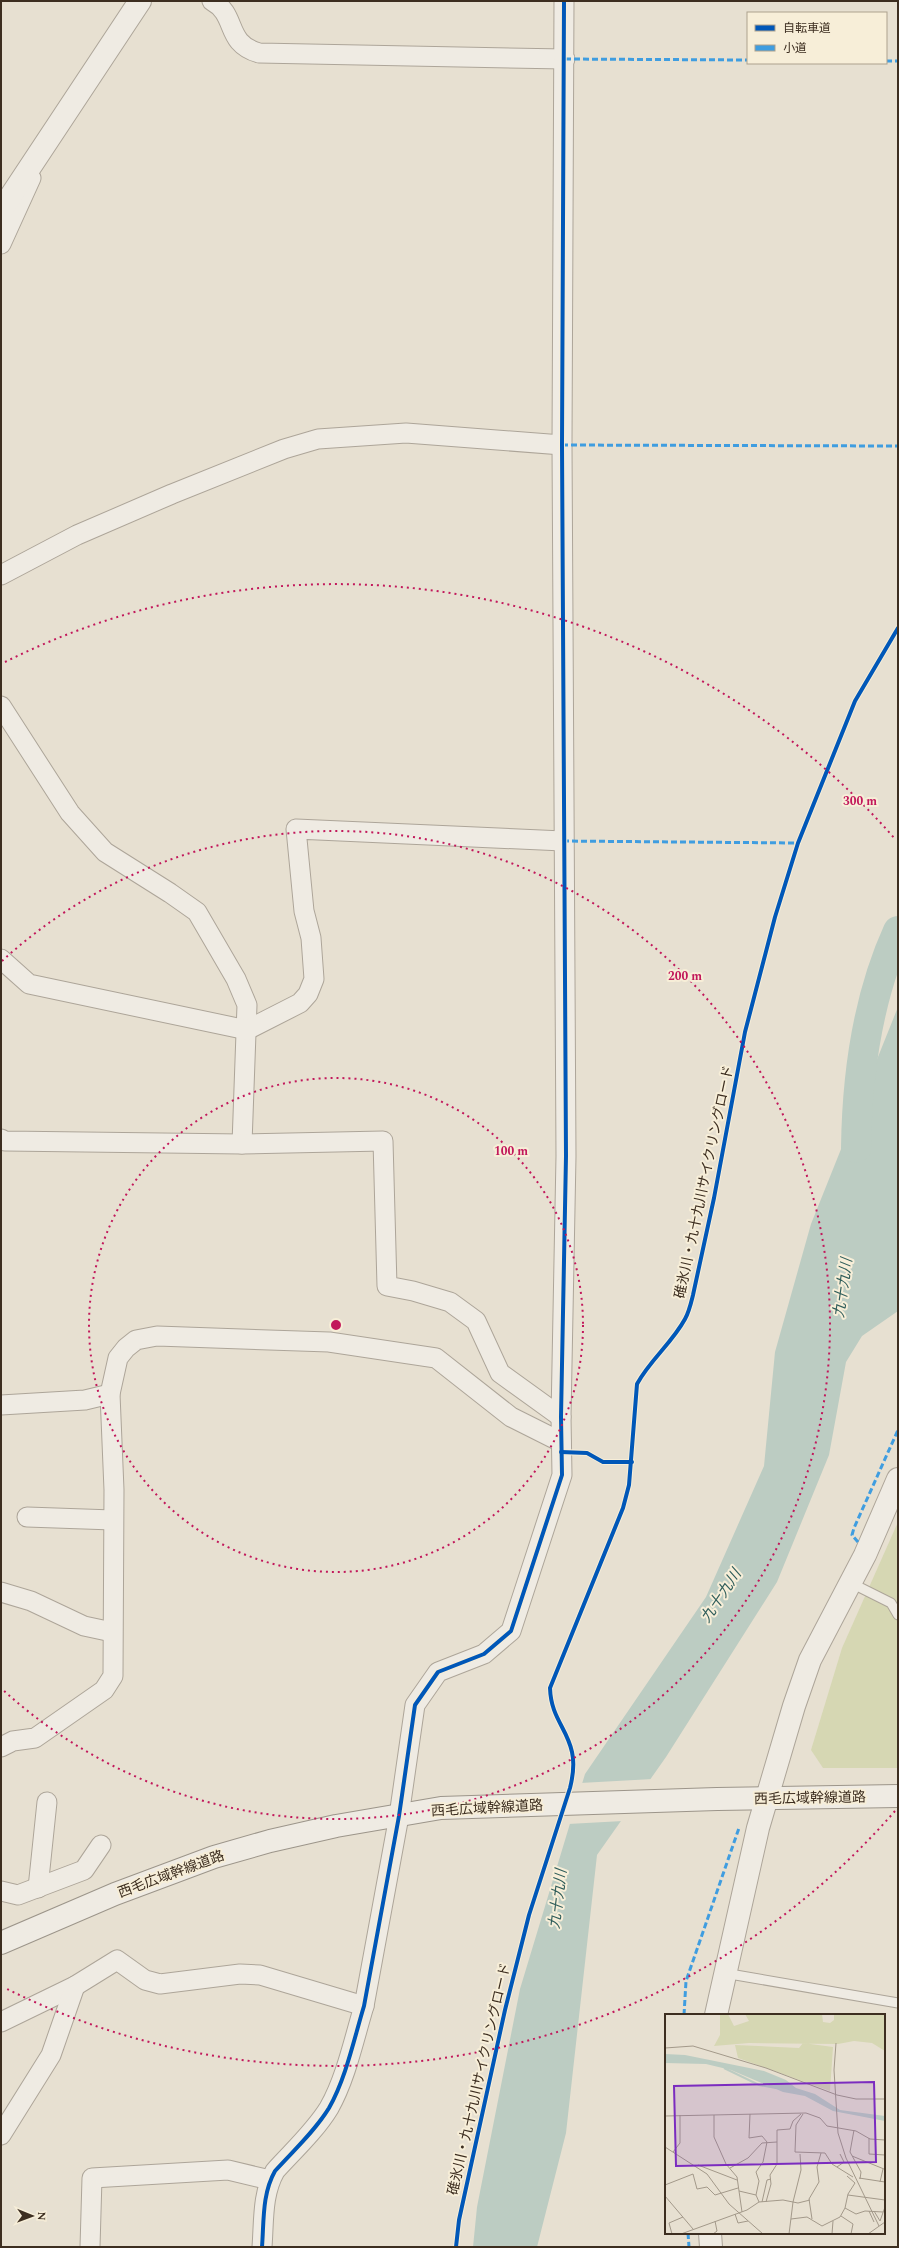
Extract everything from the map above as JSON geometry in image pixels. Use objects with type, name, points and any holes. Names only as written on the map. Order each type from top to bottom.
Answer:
[{"type":"main road","points":[[1,211],[140,1]]},
{"type":"main road","points":[[716,2014],[724,1973],[758,1828],[810,1660],[866,1555],[898,1479]]},
{"type":"main road","name":"西毛広域幹線道路","points":[[1,1943],[108,1897],[214,1857],[270,1841],[336,1826],[441,1808],[717,1799],[898,1796]]},
{"type":"main road","points":[[710,2234],[710,2247]]},
{"type":"street","points":[[212,1],[226,14],[239,43],[247,50],[259,54],[565,59]]},
{"type":"street","points":[[262,2247],[266,2192],[270,2180],[275,2171],[329,2108],[342,2076],[364,2006],[399,1816],[415,1704],[438,1672],[484,1654],[511,1631],[562,1475],[561,1417],[566,1156],[563,841],[562,444],[565,59],[564,1]]},
{"type":"street","points":[[1,244],[48,140]]},
{"type":"street","points":[[1,575],[77,536],[172,494],[284,450],[318,439],[406,433],[562,444]]},
{"type":"street","points":[[1,706],[70,813],[105,852],[197,912],[236,979],[247,1005],[242,1144]]},
{"type":"street","points":[[1,959],[29,984],[247,1030],[300,1003],[308,994],[314,979],[311,938],[304,911],[296,829],[563,841]]},
{"type":"street","points":[[1,1139],[5,1141],[20,1142],[242,1144],[383,1141],[387,1286],[413,1291],[450,1302],[476,1321],[500,1373],[561,1417]]},
{"type":"street","points":[[1,1747],[13,1741],[35,1738],[104,1690],[113,1676],[113,1520],[110,1394],[118,1358],[126,1348],[136,1340],[157,1336],[329,1342],[436,1358],[511,1417],[561,1442]]},
{"type":"street","points":[[1,1405],[85,1400],[110,1394]]},
{"type":"street","points":[[27,1517],[113,1520]]},
{"type":"street","points":[[1,1592],[31,1601],[84,1626],[112,1632]]},
{"type":"street","points":[[38,1888],[47,1802]]},
{"type":"street","points":[[1,1891],[18,1896],[84,1870],[101,1845]]},
{"type":"street","points":[[1,2022],[75,1986],[117,1960],[145,1980],[160,1984],[240,1974],[260,1975],[364,2006]]},
{"type":"street","points":[[1,2135],[51,2055],[75,1986]]},
{"type":"street","points":[[90,2247],[92,2178],[228,2170],[270,2180]]},
{"type":"lane","points":[[851,1583],[892,1604],[898,1615]]},
{"type":"lane","points":[[724,1973],[898,2003]]},
{"type":"green space","points":[[898,1522],[898,1768],[823,1768],[811,1750],[842,1648]]},
{"type":"water","points":[[898,1007],[898,1311],[862,1336],[846,1362],[829,1455],[777,1582],[666,1757],[597,1855],[566,2133],[537,2247],[473,2247],[477,2207],[520,1989],[585,1774],[706,1597],[764,1466],[775,1352],[811,1224]]},
{"type":"pier","points":[[653,1779],[623,1821],[568,1824],[580,1783]]},
{"type":"waterway","name":"九十九川","points":[[856,1148],[859,1092],[871,1010],[878,983],[898,931]]},
{"type":"marked path","points":[[565,59],[747,60]]},
{"type":"marked path","points":[[887,61],[898,61]]},
{"type":"marked path","points":[[562,445],[898,446]]},
{"type":"marked path","points":[[563,841],[798,843]]},
{"type":"marked path","points":[[858,1542],[852,1535],[854,1528],[898,1430]]},
{"type":"marked path","points":[[684,2014],[686,1981],[739,1828]]},
{"type":"marked path","points":[[688,2234],[689,2247]]},
{"type":"cycle path","points":[[262,2247],[264,2208],[268,2189],[275,2171],[311,2133],[329,2108],[345,2071],[353,2045],[364,2006],[399,1816],[415,1705],[438,1672],[484,1654],[511,1631],[562,1475],[561,1417],[566,1156],[562,445],[564,1]]},
{"type":"cycle path","name":"碓氷川・九十九川サイクリングロード","points":[[456,2247],[459,2220],[505,2010],[529,1915],[573,1775],[573,1761],[570,1744],[553,1707],[550,1688],[623,1508],[629,1485],[637,1384],[648,1367],[680,1328],[690,1307],[714,1198],[745,1032],[775,917],[798,843],[855,701],[898,628]]},
{"type":"cycle path","points":[[561,1452],[587,1453],[603,1462],[632,1462]]}]
